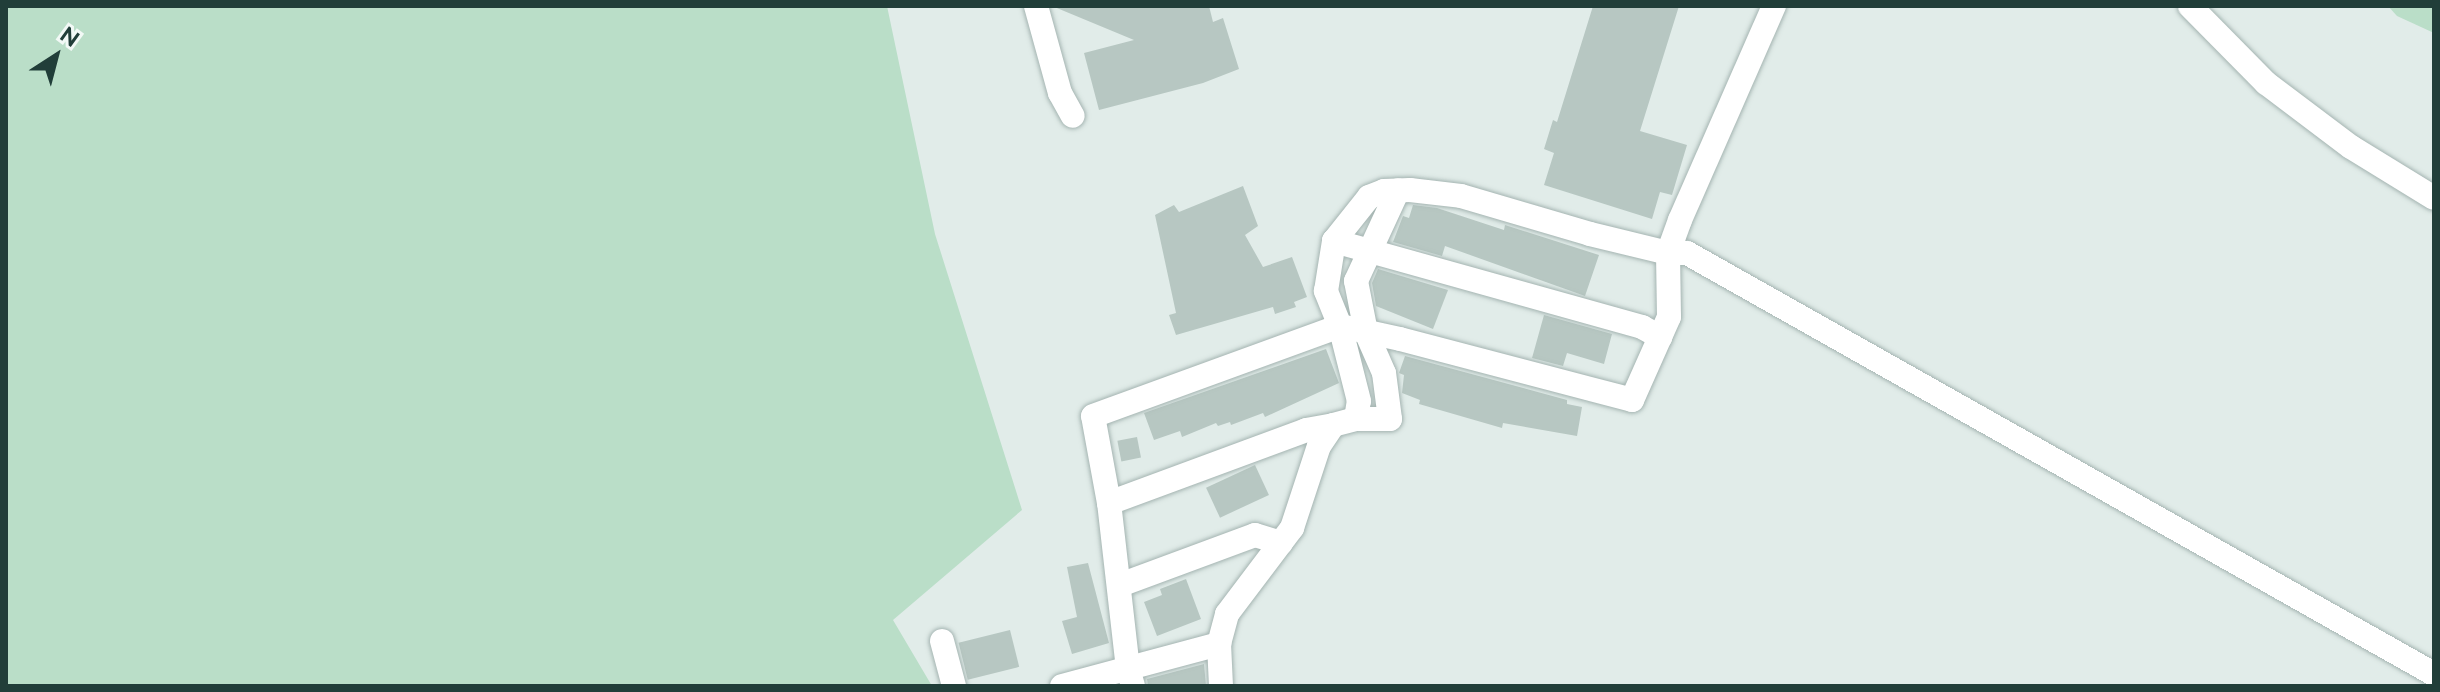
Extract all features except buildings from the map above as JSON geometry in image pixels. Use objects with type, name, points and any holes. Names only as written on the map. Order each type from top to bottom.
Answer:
[{"type":"street","points":[[1036,6],[1060,93],[1073,116]]},
{"type":"street","points":[[1130,678],[1109,503],[1093,416],[1340,326],[1632,400],[1669,317],[1668,253],[1774,6]]},
{"type":"street","points":[[2190,6],[2266,83],[2351,147],[2434,198]]},
{"type":"street","points":[[1109,503],[1306,430],[1344,422],[1390,419],[1384,373],[1366,332],[1356,281],[1398,190]]},
{"type":"street","points":[[1221,686],[1219,644],[1227,614],[1292,528],[1319,446],[1344,422],[1359,401],[1340,326],[1326,291],[1334,241],[1369,197],[1398,190],[1461,196],[1668,253],[1687,253],[2434,674]]},
{"type":"street","points":[[1334,241],[1642,327],[1660,337]]},
{"type":"street","points":[[1120,585],[1255,535],[1281,543]]},
{"type":"street","points":[[942,641],[954,686]]},
{"type":"street","points":[[1062,686],[1130,678],[1219,644]]},
{"type":"green space","points":[[6,6],[887,6],[935,234],[1022,510],[893,620],[932,686],[6,686]]},
{"type":"green space","points":[[2388,6],[2434,6],[2434,33],[2397,16]]}]
